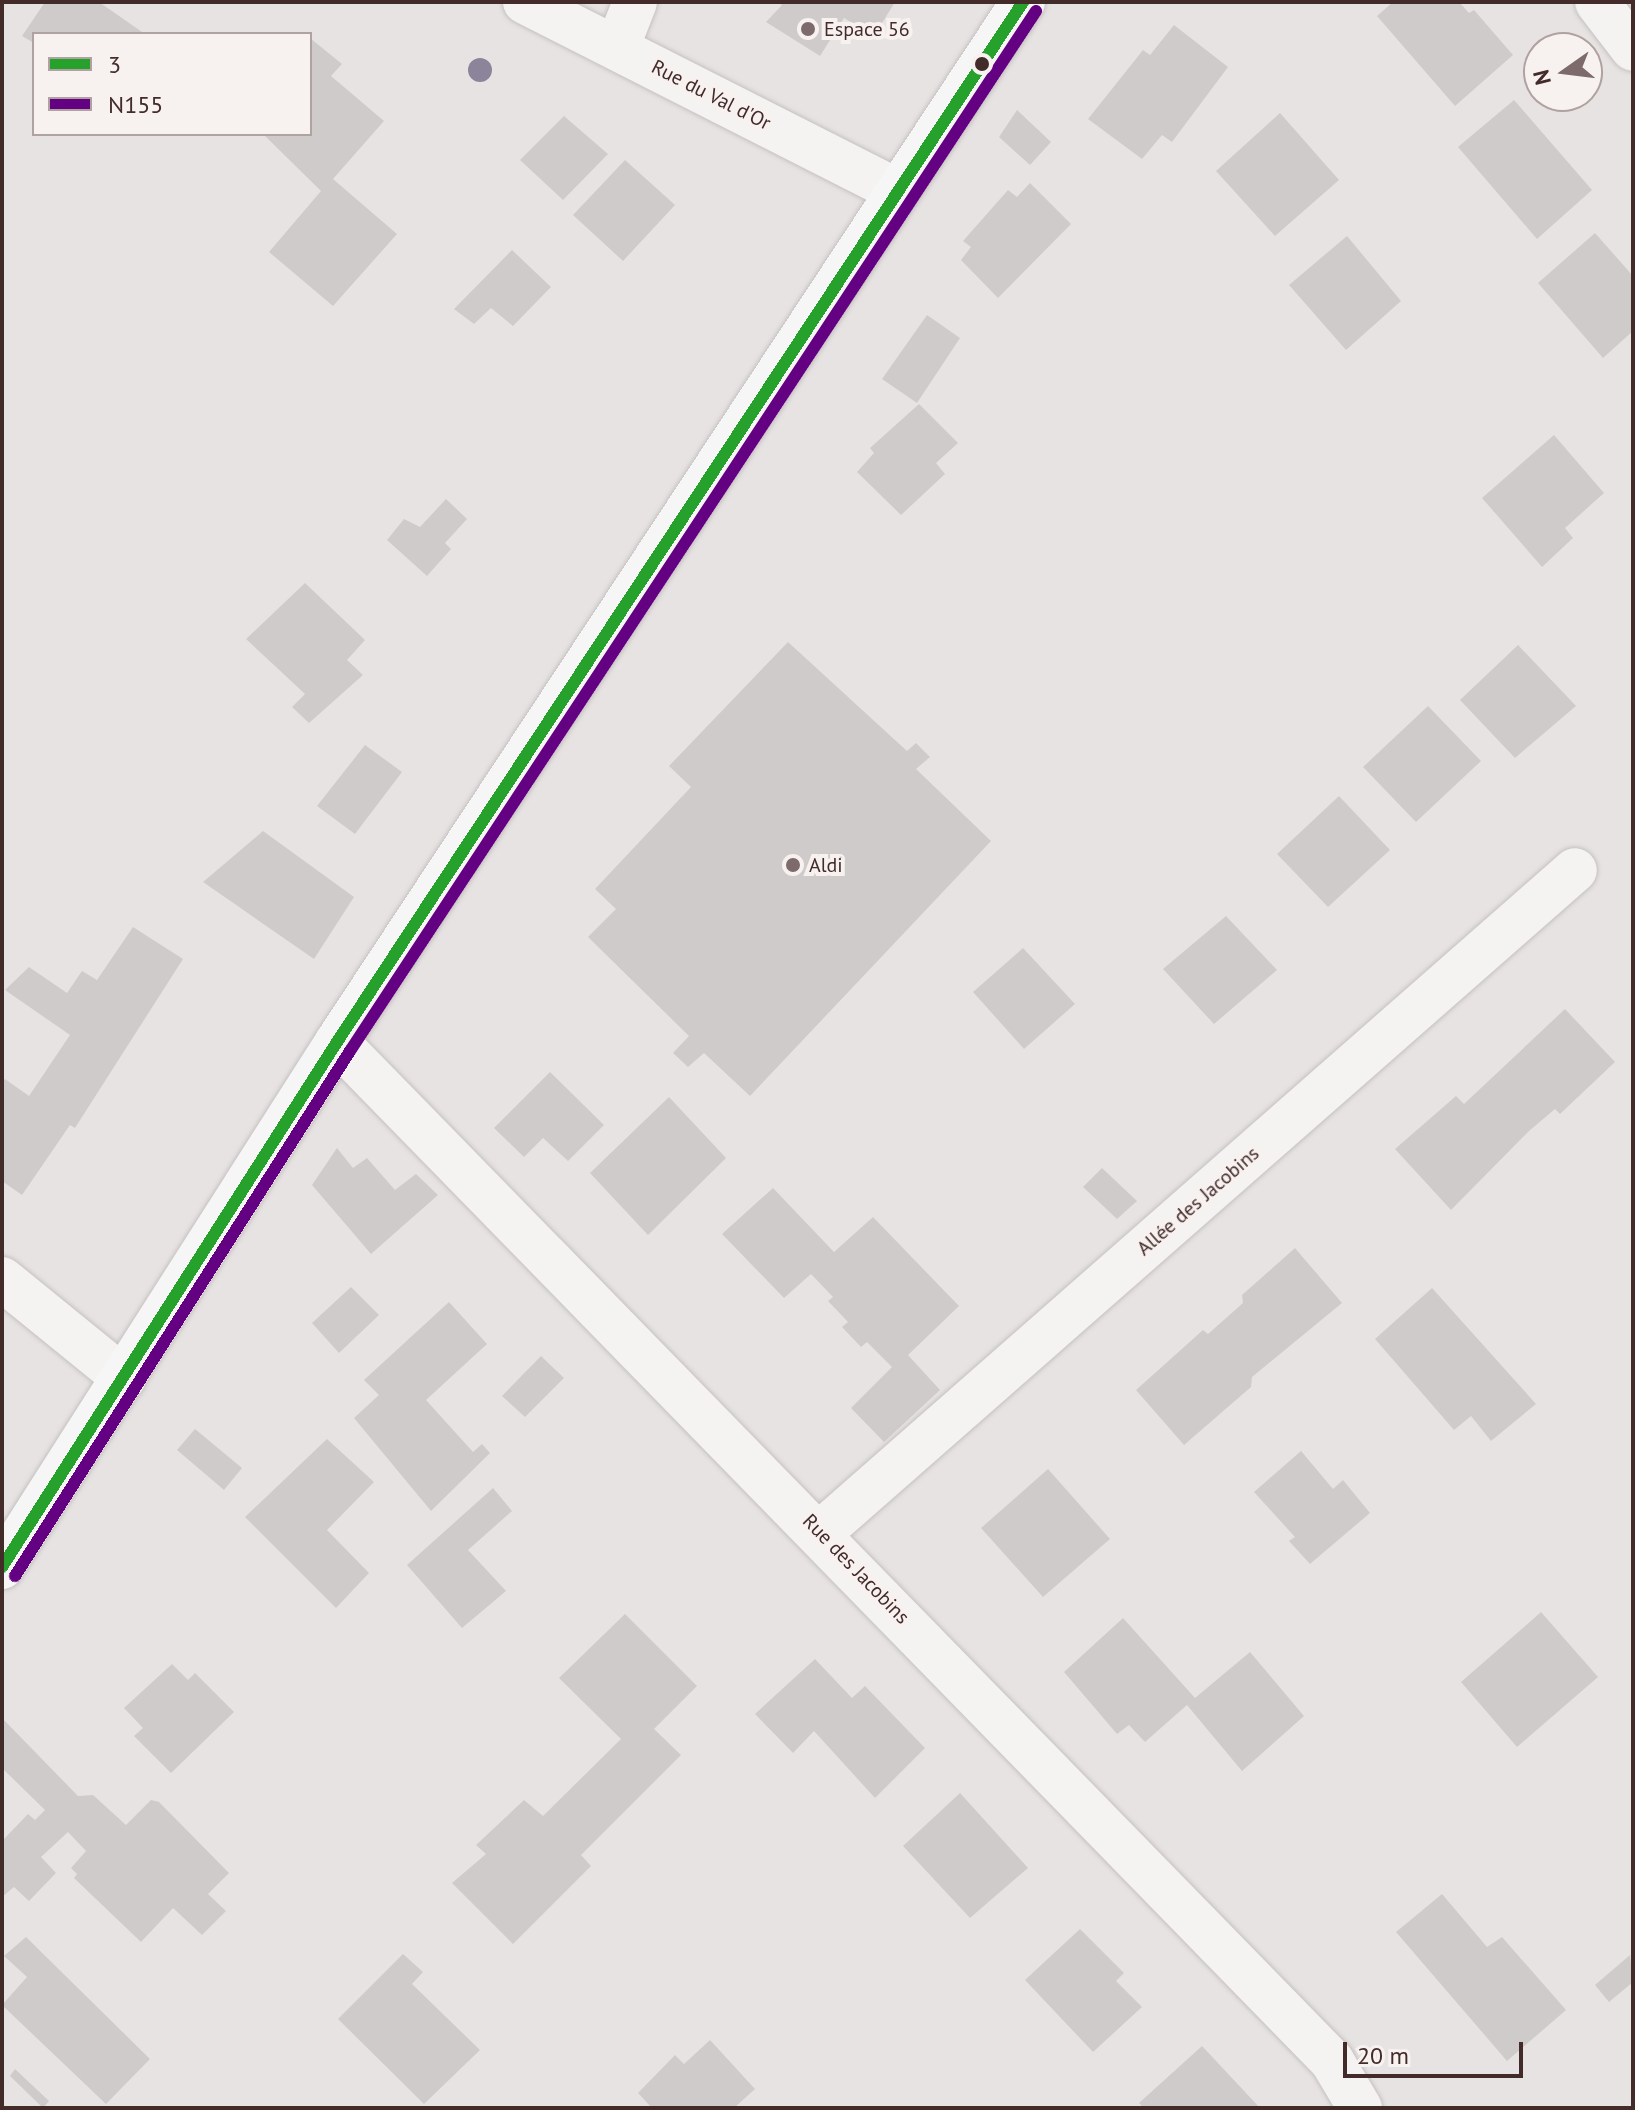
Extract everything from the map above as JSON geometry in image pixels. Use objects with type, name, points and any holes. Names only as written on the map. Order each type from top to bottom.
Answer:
[{"type":"main road","points":[[2,1567],[337,1042],[896,190],[1023,2]]},
{"type":"street","name":"Rue du Val d'Or","points":[[525,2],[896,190]]},
{"type":"street","points":[[617,48],[635,2]]},
{"type":"street","points":[[1597,2],[1633,49]]},
{"type":"street","name":"Allée des Jacobins","points":[[821,1532],[1575,870]]},
{"type":"street","name":"Rue des Jacobins","points":[[337,1042],[821,1532],[1332,2061],[1360,2108]]},
{"type":"street","points":[[2,1279],[124,1378]]},
{"type":"building","points":[[45,2],[99,2],[142,32],[32,32],[32,42],[22,36]]},
{"type":"building","name":"Espace 56","points":[[776,2],[895,2],[874,36],[844,18],[820,56],[766,22],[782,5]]},
{"type":"building","points":[[1393,2],[1459,2],[1469,13],[1474,10],[1513,55],[1455,106],[1377,16]]},
{"type":"building","points":[[1174,25],[1228,67],[1172,142],[1162,135],[1142,159],[1088,119],[1143,50],[1150,55]]},
{"type":"building","points":[[312,40],[342,64],[331,76],[384,121],[333,179],[397,234],[333,306],[269,252],[321,191],[265,136],[312,136]]},
{"type":"building","points":[[1514,100],[1592,190],[1537,239],[1458,147]]},
{"type":"building","points":[[1017,110],[1051,142],[1030,165],[999,137]]},
{"type":"building","points":[[1280,113],[1339,180],[1275,236],[1216,171]]},
{"type":"building","points":[[564,116],[608,154],[563,200],[520,160]]},
{"type":"building","points":[[625,160],[675,205],[623,261],[573,215]]},
{"type":"building","points":[[1030,183],[1071,224],[998,298],[961,260],[971,247],[963,241],[1008,190],[1017,197]]},
{"type":"building","points":[[1595,233],[1633,276],[1633,331],[1603,358],[1538,283]]},
{"type":"building","points":[[1347,236],[1401,301],[1346,350],[1289,285]]},
{"type":"building","points":[[512,250],[551,287],[513,326],[491,308],[474,324],[454,309]]},
{"type":"building","points":[[927,315],[960,338],[917,403],[882,379]]},
{"type":"building","points":[[919,404],[958,443],[936,463],[945,474],[901,515],[857,472],[874,453],[870,448]]},
{"type":"building","points":[[1554,435],[1604,493],[1565,528],[1573,538],[1542,567],[1482,498]]},
{"type":"building","points":[[446,499],[467,519],[445,543],[451,549],[427,576],[387,540],[404,519],[420,527]]},
{"type":"building","points":[[305,583],[365,640],[347,660],[363,675],[309,723],[292,707],[305,694],[246,639]]},
{"type":"building","name":"Aldi","points":[[788,642],[907,751],[916,743],[930,757],[916,769],[991,841],[750,1096],[704,1053],[688,1067],[673,1053],[689,1036],[588,937],[616,909],[595,889],[691,787],[669,766]]},
{"type":"building","points":[[1518,645],[1576,706],[1515,758],[1460,700]]},
{"type":"building","points":[[1428,706],[1481,761],[1416,822],[1363,767]]},
{"type":"building","points":[[365,745],[402,772],[355,834],[317,806]]},
{"type":"building","points":[[1339,796],[1390,850],[1328,907],[1277,854]]},
{"type":"building","points":[[263,831],[354,897],[314,959],[203,882]]},
{"type":"building","points":[[1226,916],[1277,970],[1214,1024],[1163,969]]},
{"type":"building","points":[[133,927],[183,959],[75,1128],[70,1125],[22,1195],[2,1181],[2,1083],[5,1079],[29,1096],[70,1035],[5,990],[29,967],[67,993],[82,971],[97,980]]},
{"type":"building","points":[[1023,948],[1075,1004],[1024,1049],[973,992]]},
{"type":"building","points":[[1565,1009],[1615,1062],[1560,1114],[1555,1109],[1529,1131],[1451,1210],[1395,1149],[1456,1096],[1464,1104]]},
{"type":"building","points":[[550,1072],[604,1125],[568,1161],[543,1138],[524,1157],[494,1128]]},
{"type":"building","points":[[669,1097],[726,1158],[648,1235],[590,1173]]},
{"type":"building","points":[[337,1148],[353,1168],[367,1158],[395,1190],[416,1174],[438,1195],[371,1254],[312,1185]]},
{"type":"building","points":[[1102,1168],[1137,1201],[1117,1219],[1083,1187]]},
{"type":"building","points":[[773,1188],[834,1252],[873,1217],[959,1306],[908,1355],[940,1390],[884,1442],[851,1408],[892,1367],[867,1342],[861,1347],[842,1327],[848,1322],[828,1301],[833,1297],[811,1274],[784,1298],[722,1234]]},
{"type":"building","points":[[1295,1248],[1342,1303],[1252,1377],[1251,1387],[1184,1445],[1136,1390],[1203,1330],[1208,1334],[1243,1303],[1242,1295]]},
{"type":"building","points":[[351,1287],[379,1315],[339,1353],[312,1323]]},
{"type":"building","points":[[1432,1288],[1536,1404],[1491,1441],[1471,1416],[1454,1430],[1375,1339]]},
{"type":"building","points":[[449,1302],[487,1344],[426,1400],[473,1452],[482,1444],[490,1453],[431,1511],[354,1418],[379,1395],[364,1380]]},
{"type":"building","points":[[541,1356],[564,1378],[525,1417],[502,1396]]},
{"type":"building","points":[[195,1429],[242,1468],[224,1490],[177,1450]]},
{"type":"building","points":[[327,1439],[374,1482],[327,1530],[369,1573],[336,1608],[245,1517]]},
{"type":"building","points":[[1301,1451],[1333,1489],[1343,1480],[1370,1513],[1310,1564],[1289,1541],[1295,1537],[1254,1492]]},
{"type":"building","points":[[1048,1469],[1110,1539],[1043,1597],[981,1528]]},
{"type":"building","points":[[493,1488],[512,1511],[468,1550],[506,1591],[462,1628],[407,1565]]},
{"type":"building","points":[[1541,1612],[1598,1677],[1517,1747],[1461,1682]]},
{"type":"building","points":[[625,1614],[697,1686],[654,1729],[681,1755],[581,1855],[591,1866],[513,1944],[452,1883],[486,1854],[476,1845],[524,1800],[543,1816],[621,1739],[559,1678]]},
{"type":"building","points":[[1123,1618],[1195,1698],[1250,1652],[1304,1716],[1242,1771],[1187,1705],[1145,1742],[1129,1725],[1117,1734],[1064,1672]]},
{"type":"building","points":[[815,1659],[852,1698],[865,1686],[925,1748],[875,1798],[814,1731],[793,1753],[755,1714]]},
{"type":"building","points":[[172,1664],[188,1680],[195,1673],[234,1712],[171,1773],[134,1736],[143,1728],[124,1708]]},
{"type":"building","points":[[2,1718],[78,1796],[93,1795],[126,1825],[151,1800],[159,1802],[229,1873],[208,1894],[226,1911],[202,1935],[173,1908],[141,1942],[74,1878],[77,1874],[71,1868],[86,1851],[68,1832],[41,1857],[56,1873],[29,1901],[14,1887],[2,1897],[2,1841],[28,1814],[35,1820],[45,1810],[2,1768]]},
{"type":"building","points":[[960,1793],[1028,1868],[970,1918],[903,1846]]},
{"type":"building","points":[[1442,1894],[1487,1947],[1502,1937],[1566,2010],[1507,2061],[1396,1932]]},
{"type":"building","points":[[1080,1929],[1124,1973],[1116,1981],[1142,2007],[1093,2052],[1025,1980]]},
{"type":"building","points":[[26,1937],[150,2059],[106,2104],[2,2005],[27,1977],[4,1956]]},
{"type":"building","points":[[403,1954],[423,1972],[412,1984],[480,2050],[424,2104],[338,2019]]},
{"type":"building","points":[[1630,1955],[1633,1982],[1609,2002],[1595,1985]]},
{"type":"building","points":[[710,2040],[755,2089],[734,2108],[652,2108],[638,2093],[675,2055],[684,2064]]},
{"type":"building","points":[[1202,2046],[1260,2108],[1144,2108],[1139,2103]]},
{"type":"building","points":[[15,2069],[49,2101],[43,2108],[10,2076]]},
{"type":"transit line","name":"3","points":[[2,1567],[337,1042],[1023,2]]},
{"type":"transit line","name":"N155","points":[[15,1576],[350,1051],[1036,11]]},
{"type":"place","name":"Espace 56","points":[[808,29]]},
{"type":"place","name":"Aldi","points":[[793,865]]}]
